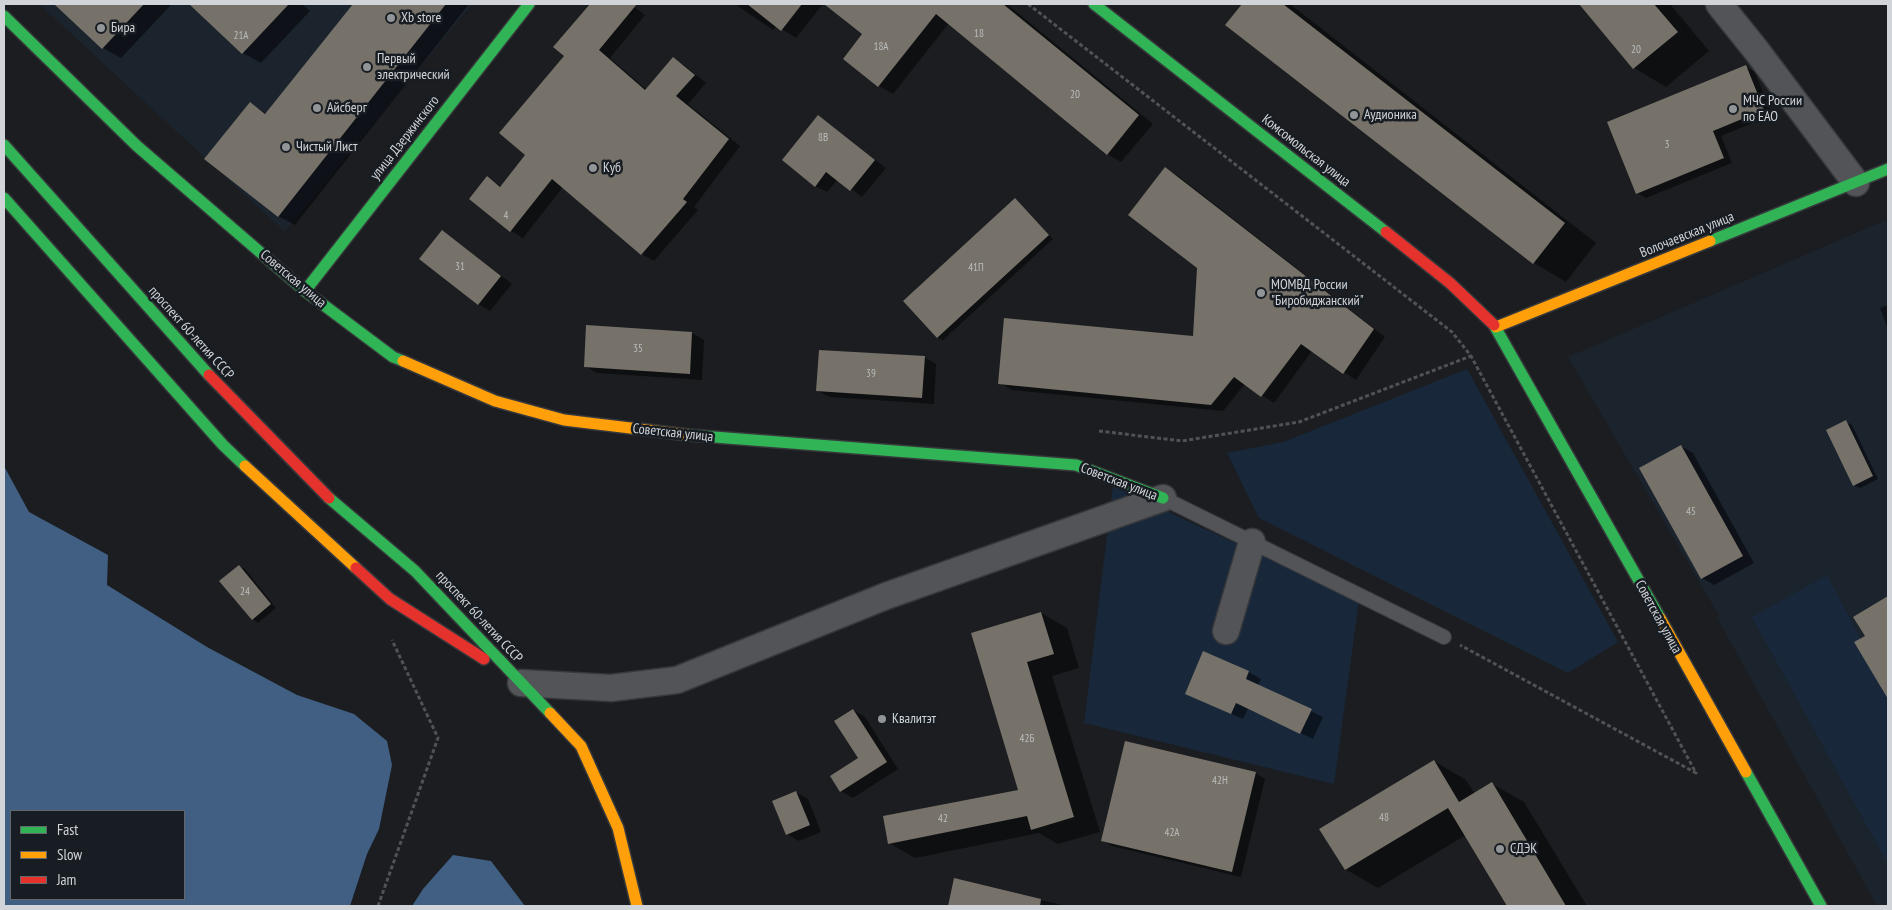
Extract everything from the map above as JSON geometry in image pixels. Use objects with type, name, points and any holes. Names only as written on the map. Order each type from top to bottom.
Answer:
[{"type":"main road","name":"улица Дзержинского","points":[[305,291],[529,4]]},
{"type":"main road","name":"Комсомольская улица","points":[[1094,4],[1450,283],[1496,327]]},
{"type":"main road","name":"Советская улица","points":[[4,16],[137,146],[305,291],[393,357],[495,401],[564,420],[672,434],[1076,465],[1163,498]]},
{"type":"main road","name":"проспект 60-летия СССР","points":[[4,145],[196,368],[329,498],[415,571],[521,683]]},
{"type":"main road","name":"Волочаевская улица","points":[[1496,327],[1888,170]]},
{"type":"main road","name":"проспект 60-летия СССР","points":[[4,198],[176,386],[224,445],[288,508],[390,599],[521,683]]},
{"type":"main road","name":"Советская улица","points":[[1496,327],[1821,906]]},
{"type":"main road","points":[[521,683],[581,746],[618,828],[637,906]]},
{"type":"street","points":[[1719,4],[1856,183]]},
{"type":"street","points":[[521,683],[611,688],[677,680],[886,596],[1163,498]]},
{"type":"street","points":[[1226,630],[1252,542]]},
{"type":"lane","name":"Советская улица","points":[[1163,498],[1444,637]]},
{"type":"path","points":[[1028,4],[1452,332],[1471,356],[1696,773],[1444,637]]},
{"type":"path","points":[[1099,431],[1182,441],[1300,422],[1471,356]]},
{"type":"path","points":[[378,906],[438,738],[392,640]]},
{"type":"shaded area","points":[[39,4],[472,4],[285,232]]},
{"type":"shaded area","points":[[1888,219],[1888,906],[1877,906],[1717,618],[1719,616],[1568,357]]},
{"type":"shaded area","points":[[1467,369],[1618,642],[1568,673],[1259,518],[1227,453],[1283,442]]},
{"type":"shaded area","points":[[1113,486],[1359,601],[1334,784],[1084,723]]},
{"type":"shaded area","points":[[1827,575],[1888,691],[1888,864],[1752,617]]},
{"type":"water","points":[[4,466],[29,512],[108,555],[107,585],[207,647],[297,695],[354,714],[387,741],[392,765],[379,829],[367,854],[350,906],[4,906]]},
{"type":"water","points":[[453,855],[491,861],[525,906],[412,906],[423,889]]},
{"type":"building","name":"Бира","points":[[54,4],[144,4],[102,49]]},
{"type":"building","points":[[189,4],[289,4],[242,54]]},
{"type":"building","name":"Айсберг","points":[[353,4],[446,4],[278,217],[204,159],[250,102],[265,114]]},
{"type":"building","points":[[590,4],[637,4],[599,50],[645,90],[673,57],[695,75],[676,96],[729,139],[683,199],[687,202],[641,255],[552,179],[510,232],[469,199],[487,176],[500,187],[525,155],[499,133],[564,56],[553,47]]},
{"type":"building","points":[[747,4],[802,4],[781,31]]},
{"type":"building","points":[[824,4],[1003,4],[1139,115],[1107,155],[936,14],[878,87],[843,59],[862,34]]},
{"type":"building","points":[[1242,4],[1283,4],[1565,223],[1533,264],[1225,25]]},
{"type":"building","points":[[1579,4],[1654,4],[1678,32],[1633,69]]},
{"type":"building","points":[[1746,65],[1764,110],[1713,131],[1724,158],[1636,194],[1607,122]]},
{"type":"building","points":[[818,115],[875,160],[850,191],[826,172],[815,187],[782,160]]},
{"type":"building","name":"МОМВД России \"Биробиджанский\"","points":[[1165,167],[1374,329],[1343,374],[1301,344],[1261,397],[1234,377],[1211,405],[998,384],[1004,318],[1193,336],[1197,268],[1128,215]]},
{"type":"building","points":[[1015,198],[1049,235],[937,338],[903,301]]},
{"type":"building","points":[[442,230],[501,276],[478,305],[419,259]]},
{"type":"building","points":[[586,325],[692,332],[690,374],[584,367]]},
{"type":"building","points":[[819,350],[925,356],[922,398],[816,391]]},
{"type":"building","points":[[1846,420],[1873,476],[1853,486],[1826,430]]},
{"type":"building","points":[[1681,445],[1743,556],[1701,579],[1639,468]]},
{"type":"building","points":[[239,565],[271,604],[252,620],[219,581]]},
{"type":"building","points":[[1888,596],[1888,699],[1854,642],[1865,636],[1853,617]]},
{"type":"building","points":[[1041,612],[1054,654],[1027,662],[1074,817],[1031,830],[1027,816],[888,844],[883,816],[1018,790],[971,633]]},
{"type":"building","points":[[1203,651],[1249,671],[1246,679],[1312,709],[1300,734],[1236,703],[1231,714],[1185,694]]},
{"type":"building","points":[[853,709],[887,762],[840,792],[830,776],[858,758],[834,721]]},
{"type":"building","points":[[1125,741],[1256,772],[1232,872],[1101,841]]},
{"type":"building","points":[[1434,760],[1459,802],[1492,782],[1566,906],[1507,906],[1448,808],[1345,870],[1319,829]]},
{"type":"building","points":[[796,791],[810,825],[786,835],[772,801]]},
{"type":"building","points":[[954,878],[1041,899],[1040,906],[948,906]]},
{"type":"traffic: fast","points":[[305,291],[529,4]]},
{"type":"traffic: fast","points":[[1094,4],[1386,232]]},
{"type":"traffic: fast","points":[[4,16],[137,146],[305,291],[393,357],[403,361]]},
{"type":"traffic: fast","points":[[4,145],[209,375]]},
{"type":"traffic: fast","points":[[1710,241],[1888,169]]},
{"type":"traffic: fast","points":[[4,198],[223,445],[245,466]]},
{"type":"traffic: fast","points":[[1494,325],[1660,618]]},
{"type":"traffic: fast","points":[[688,435],[1076,465],[1163,498]]},
{"type":"traffic: fast","points":[[329,498],[415,571],[550,713]]},
{"type":"traffic: fast","points":[[1746,772],[1821,906]]},
{"type":"traffic: slow","points":[[1496,327],[1710,241]]},
{"type":"traffic: slow","points":[[403,361],[495,401],[564,420],[688,435]]},
{"type":"traffic: slow","points":[[245,466],[356,568]]},
{"type":"traffic: slow","points":[[1660,618],[1746,772]]},
{"type":"traffic: slow","points":[[550,713],[581,746],[618,828],[637,906]]},
{"type":"traffic: jam","points":[[1386,232],[1450,283],[1494,325]]},
{"type":"traffic: jam","points":[[209,375],[329,498]]},
{"type":"traffic: jam","points":[[356,568],[390,599],[484,659]]},
{"type":"place","name":"Xb store","points":[[391,18]]},
{"type":"place","name":"Бира","points":[[101,28]]},
{"type":"place","name":"Первый электрический","points":[[367,67]]},
{"type":"place","name":"Айсберг","points":[[317,108]]},
{"type":"place","name":"МЧС России по ЕАО","points":[[1733,109]]},
{"type":"place","name":"Аудионика","points":[[1354,115]]},
{"type":"place","name":"Чистый Лист","points":[[286,147]]},
{"type":"place","name":"Куб","points":[[593,168]]},
{"type":"place","name":"МОМВД России \"Биробиджанский\"","points":[[1261,293]]},
{"type":"place","name":"Квалитэт","points":[[882,719]]},
{"type":"place","name":"СДЭК","points":[[1500,849]]}]
